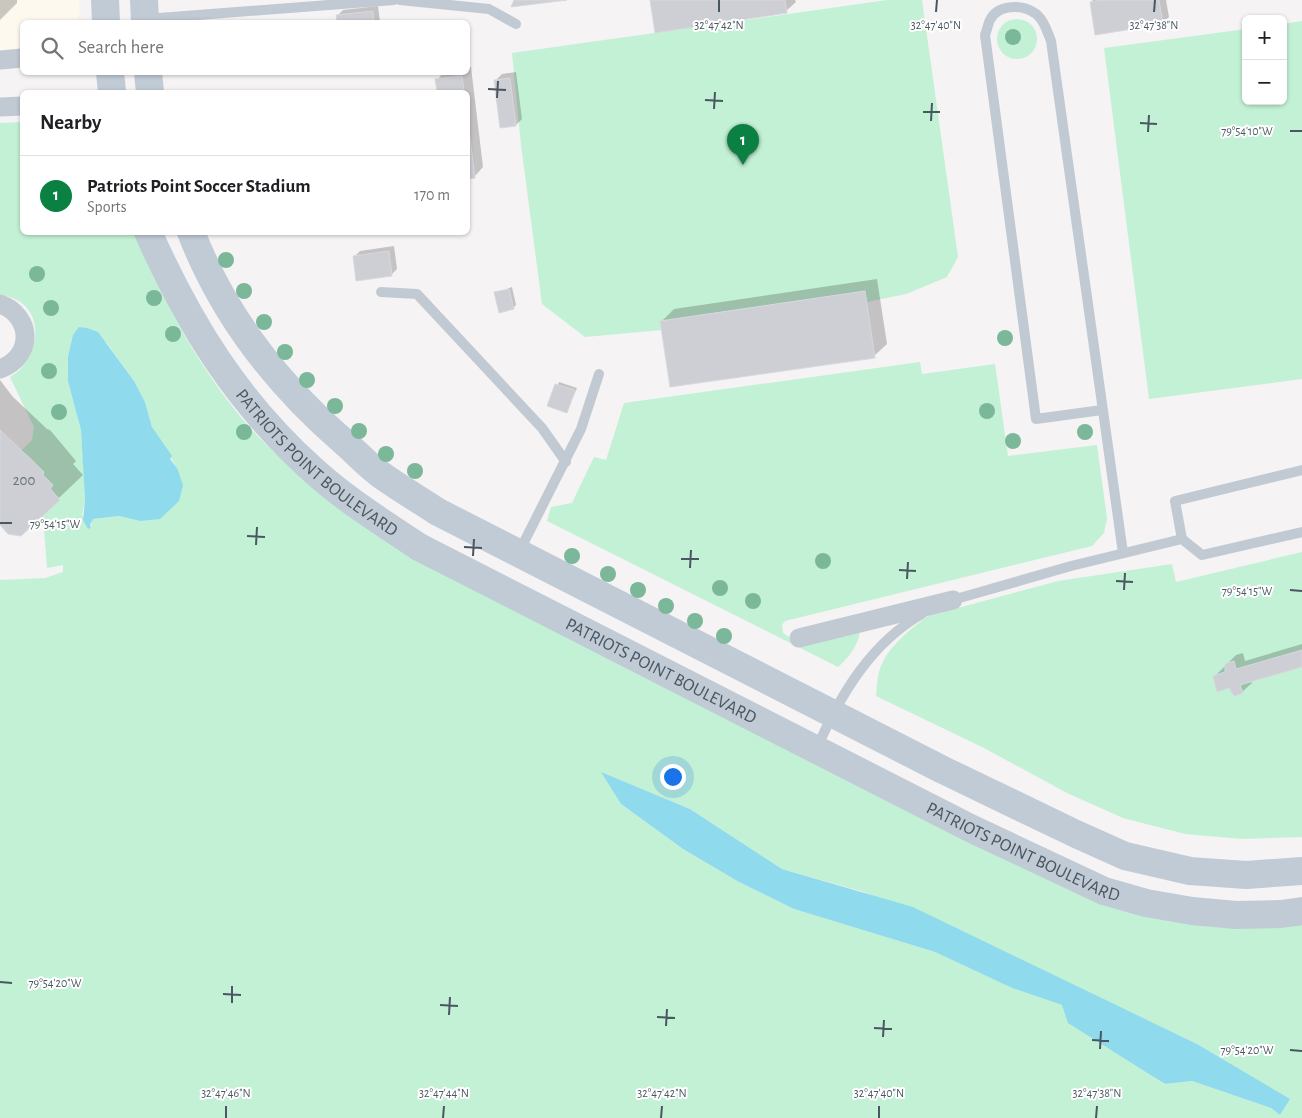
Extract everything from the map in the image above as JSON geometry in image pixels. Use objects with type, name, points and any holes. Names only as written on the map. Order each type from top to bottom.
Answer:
[{"type":"street","points":[[105,0],[106,20]]},
{"type":"street","points":[[0,60],[20,58]]},
{"type":"street","points":[[110,75],[112,90]]},
{"type":"street","points":[[148,75],[150,90]]},
{"type":"street","points":[[0,107],[20,106]]},
{"type":"street","name":"PATRIOTS POINT BOULEVARD","points":[[149,235],[176,292],[203,341],[236,389],[280,438],[315,472],[356,504],[419,546],[817,748],[970,828],[1104,891],[1146,903],[1192,911],[1236,915],[1281,914],[1302,911]]},
{"type":"street","name":"PATRIOTS POINT BOULEVARD","points":[[191,235],[201,259],[230,314],[277,377],[327,428],[382,476],[438,512],[832,713],[1067,830],[1125,856],[1190,871],[1246,875],[1302,871]]},
{"type":"street","points":[[0,304],[17,314],[25,333],[24,345],[20,355],[12,363],[0,369]]},
{"type":"street","points":[[799,638],[953,600]]},
{"type":"lane","points":[[145,14],[394,0]]},
{"type":"lane","points":[[400,0],[489,9],[516,24]]},
{"type":"lane","points":[[1102,410],[1036,419],[985,35],[991,18],[1003,9],[1016,6],[1034,12],[1044,24],[1052,41],[1123,553]]},
{"type":"lane","points":[[381,292],[417,294],[542,428],[566,462]]},
{"type":"lane","points":[[518,553],[566,462],[581,429],[599,374]]},
{"type":"lane","points":[[1302,470],[1175,501],[1182,539],[1202,555],[1302,532]]},
{"type":"lane","points":[[817,748],[832,713],[869,658],[907,622],[953,600],[1123,553],[1182,539]]},
{"type":"shaded area","points":[[0,0],[79,0],[80,11],[78,20],[20,20],[20,52],[0,53]]},
{"type":"green space","points":[[887,0],[922,0],[958,257],[947,277],[906,294],[867,302],[865,291],[661,321],[662,330],[585,337],[542,304],[521,145],[512,53]]},
{"type":"green space","points":[[1021,19],[1028,22],[1034,28],[1037,39],[1036,47],[1028,56],[1021,59],[1013,59],[1006,56],[998,47],[997,35],[1000,28],[1009,20]]},
{"type":"green space","points":[[1302,21],[1302,379],[1149,399],[1104,48],[1242,30],[1242,105],[1287,105],[1287,23]]},
{"type":"green space","points":[[20,122],[20,235],[137,235],[159,285],[185,336],[216,385],[261,440],[331,503],[1045,878],[1302,923],[1302,1118],[0,1118],[0,580],[45,578],[63,572],[63,565],[47,568],[44,528],[40,519],[60,499],[38,467],[28,455],[21,451],[32,440],[34,427],[10,377],[21,368],[34,344],[35,330],[33,318],[26,307],[15,299],[0,295],[0,123]],"holes":[[[106,342],[134,381],[145,402],[152,427],[177,468],[140,521],[119,516],[92,519],[91,527],[82,515],[85,499],[81,430],[77,414]],[[602,773],[690,809],[782,869],[864,892],[1002,951],[1197,1044],[1289,1099],[1280,1115],[1271,1108],[1192,1081],[1164,1084],[1062,1005],[1012,988],[935,952],[794,909],[739,882],[683,849],[621,804]]]},
{"type":"green space","points":[[920,362],[922,374],[995,364],[1008,456],[1097,445],[1107,518],[1104,533],[1092,546],[785,621],[782,625],[783,633],[800,644],[860,632],[852,651],[838,667],[547,521],[551,507],[572,503],[594,457],[606,460],[624,403]]},
{"type":"green space","points":[[1302,552],[1302,837],[1242,839],[1185,834],[1123,818],[1067,793],[984,748],[876,696],[879,672],[892,648],[928,616],[1058,581],[1172,564],[1176,582]]},
{"type":"water","points":[[79,327],[98,332],[134,381],[145,402],[152,427],[172,456],[170,459],[177,468],[183,485],[179,501],[160,519],[140,521],[119,516],[93,519],[91,527],[88,529],[83,520],[85,499],[81,430],[68,381],[68,357],[73,335]]},
{"type":"water","points":[[601,772],[690,809],[782,869],[913,907],[1197,1044],[1290,1099],[1280,1115],[1271,1108],[1192,1081],[1165,1084],[1068,1023],[1062,1005],[1012,988],[935,952],[794,909],[739,882],[683,849],[621,804]]},
{"type":"building","points":[[514,0],[567,0],[511,7]]},
{"type":"building","points":[[650,0],[785,0],[787,13],[655,33]]},
{"type":"building","points":[[1102,0],[1159,0],[1163,24],[1095,35],[1090,2]]},
{"type":"building","points":[[373,11],[374,20],[337,20],[336,15]]},
{"type":"building","points":[[462,76],[464,90],[437,90],[435,79]]},
{"type":"building","points":[[510,78],[516,126],[500,128],[494,80]]},
{"type":"building","points":[[470,138],[475,178],[470,179]]},
{"type":"building","points":[[389,251],[392,276],[356,281],[353,256]]},
{"type":"building","points":[[509,289],[514,309],[499,313],[494,292]]},
{"type":"building","points":[[865,291],[875,358],[670,387],[660,321]]},
{"type":"building","points":[[555,384],[575,390],[567,413],[547,406]]},
{"type":"building","points":[[0,430],[44,472],[43,475],[53,485],[50,489],[60,500],[21,536],[8,534],[0,525]]},
{"type":"building","points":[[1302,650],[1302,667],[1240,685],[1243,693],[1234,696],[1229,688],[1217,692],[1213,676],[1225,672],[1225,664],[1234,661],[1236,669]]},
{"type":"place","name":"Patriots Point Soccer Stadium","points":[[743,165]]}]
